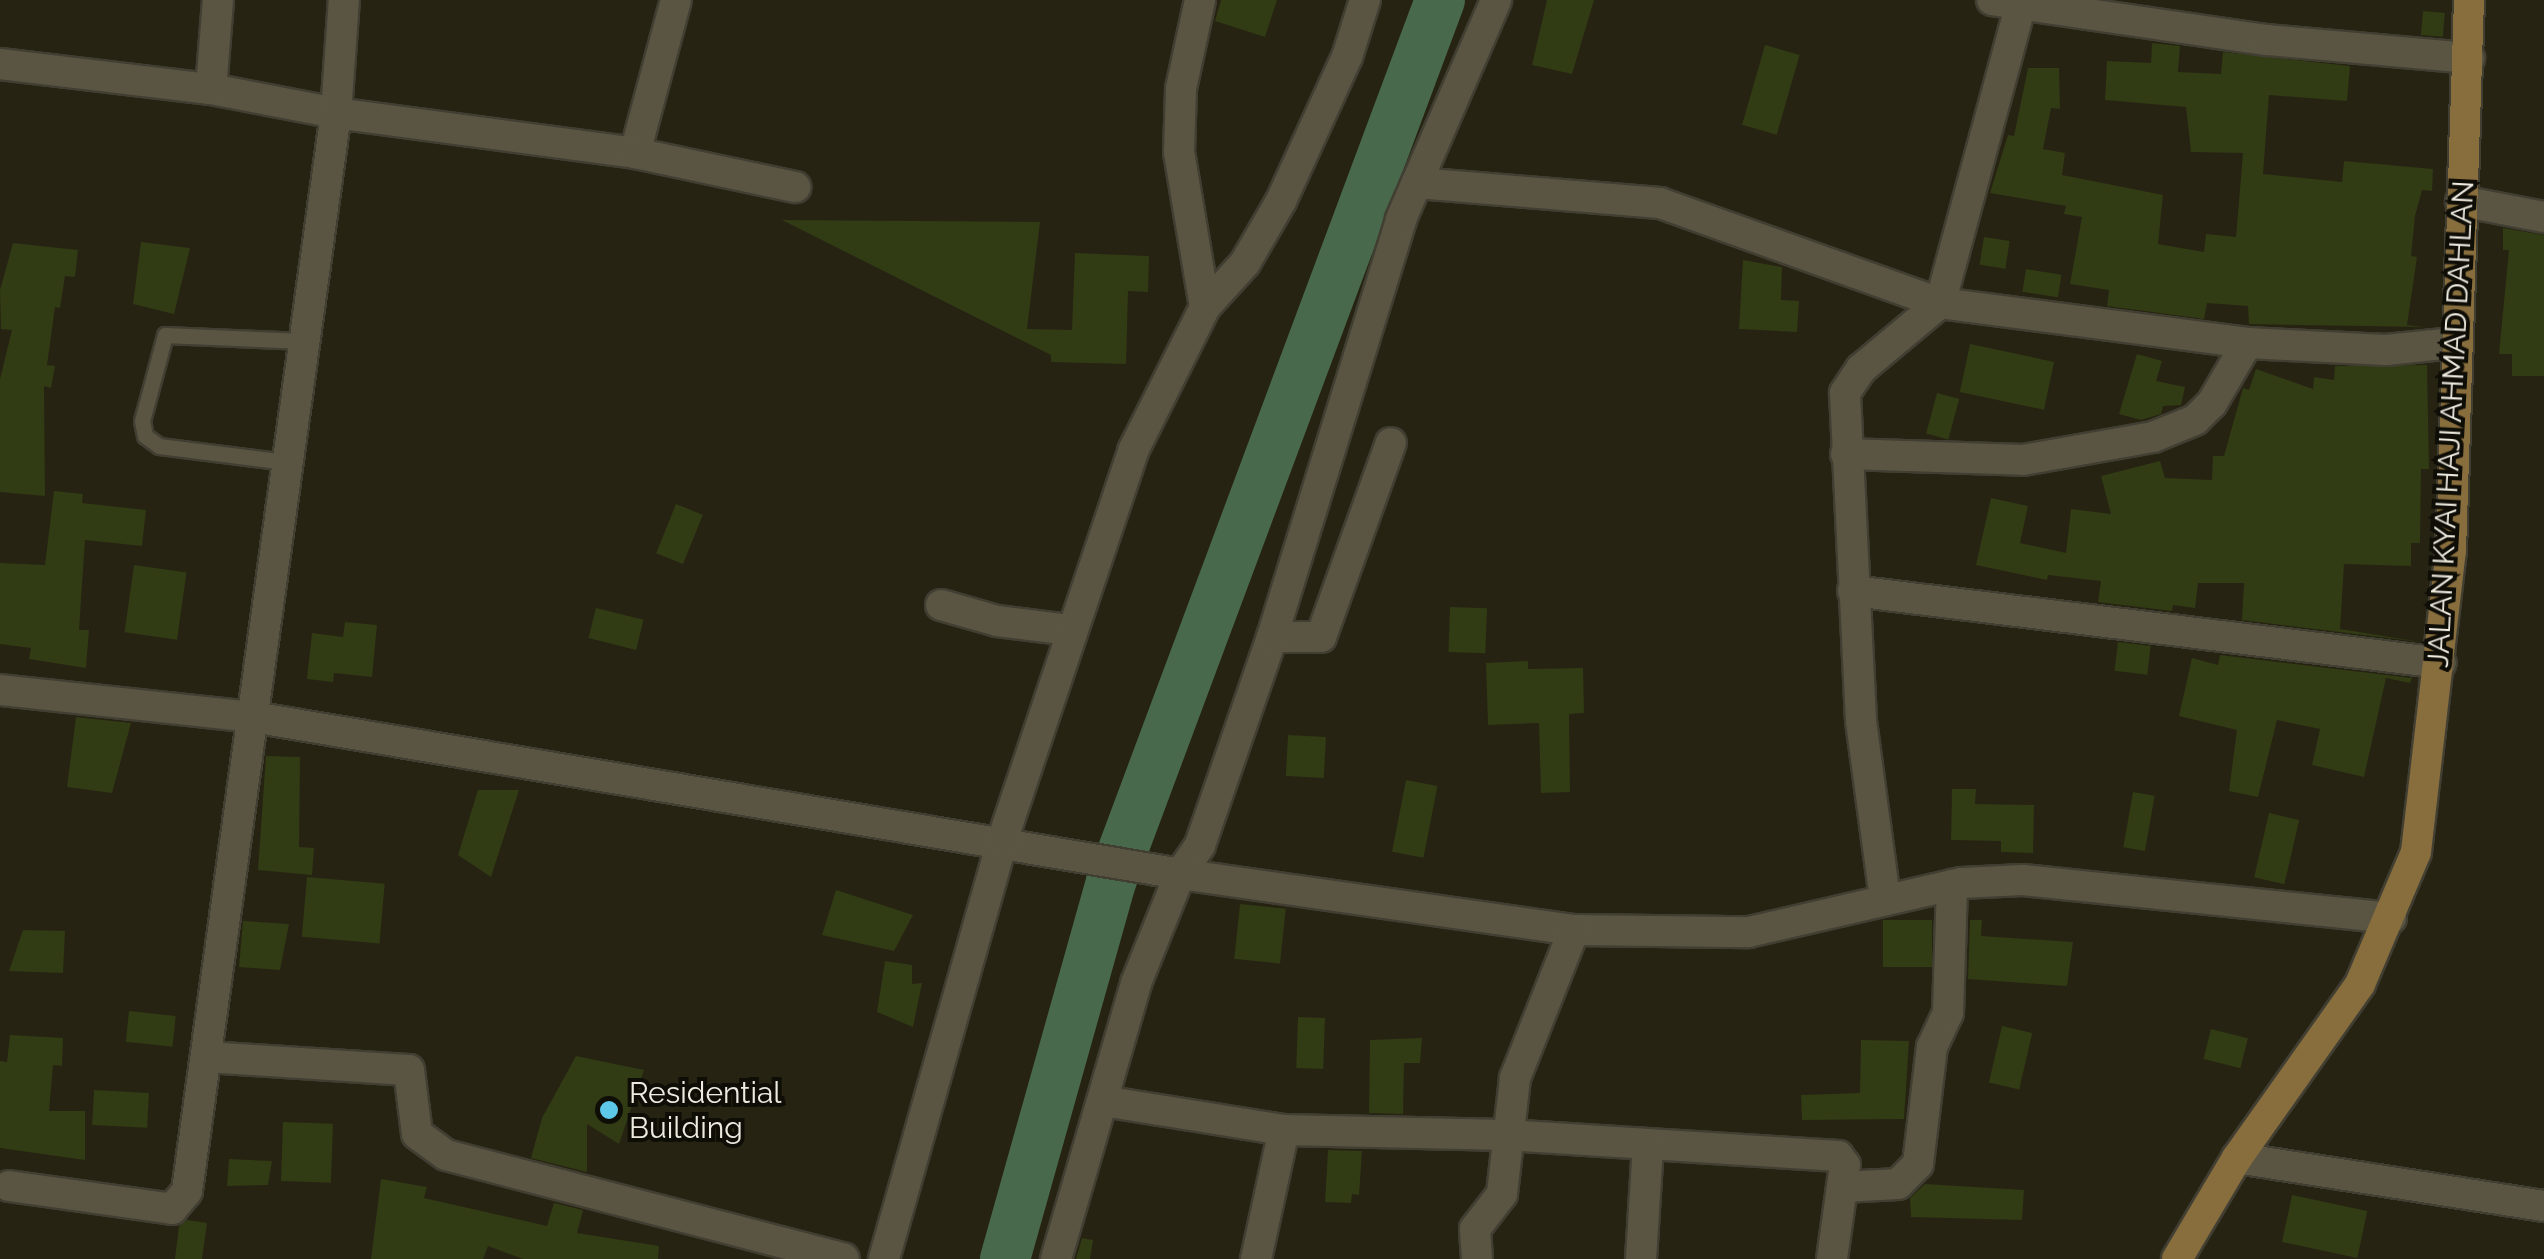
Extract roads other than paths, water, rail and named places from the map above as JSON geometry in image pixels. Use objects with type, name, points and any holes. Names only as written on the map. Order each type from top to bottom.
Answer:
[{"type":"street","points":[[211,88],[218,0]]},
{"type":"street","points":[[9,1186],[172,1209],[187,1192],[336,113],[344,0]]},
{"type":"street","points":[[634,153],[676,0]]},
{"type":"street","points":[[1200,0],[1179,125],[1183,192],[1206,307]]},
{"type":"street","points":[[884,1259],[1002,841],[1133,452],[1206,307],[1245,262],[1281,201],[1347,57],[1365,0]]},
{"type":"street","points":[[1056,1259],[1171,871],[1200,845],[1272,636],[1417,184],[1496,0]]},
{"type":"street","name":"JALAN KYAI HAJI AHMAD DAHLAN","points":[[2177,1259],[2237,1158],[2360,984],[2416,852],[2441,664],[2451,551],[2453,343],[2469,0]]},
{"type":"street","points":[[1886,899],[1861,721],[1846,454],[1849,382],[1940,303],[2012,3],[2469,58]]},
{"type":"street","points":[[0,64],[211,88],[336,113],[634,153],[794,187]]},
{"type":"street","points":[[1417,184],[1660,203],[1710,216],[1940,303],[2247,343],[2386,350],[2453,343]]},
{"type":"street","points":[[2461,201],[2544,217]]},
{"type":"street","points":[[1846,454],[2024,460],[2153,436],[2194,420],[2212,403],[2247,343]]},
{"type":"street","points":[[1272,636],[1321,638],[1391,443]]},
{"type":"street","points":[[1853,592],[2441,664]]},
{"type":"street","points":[[942,605],[997,621],[1070,630]]},
{"type":"street","points":[[0,690],[252,716],[1171,871],[1574,930],[1749,932],[1952,885],[2024,880],[2391,918]]},
{"type":"street","points":[[1843,1187],[1898,1184],[1918,1164],[1932,1047],[1948,1013],[1952,885]]},
{"type":"street","points":[[1478,1259],[1475,1228],[1502,1194],[1506,1135],[1524,1049],[1574,930]]},
{"type":"street","points":[[206,1058],[409,1070],[413,1125],[433,1150],[844,1259]]},
{"type":"street","points":[[1103,1101],[1284,1130],[1506,1135],[1838,1156],[1846,1165],[1832,1259]]},
{"type":"street","points":[[1256,1259],[1284,1130]]},
{"type":"street","points":[[1641,1259],[1648,1144]]},
{"type":"street","points":[[2237,1158],[2544,1206]]},
{"type":"lane","points":[[286,462],[159,446],[145,436],[142,421],[165,335],[303,341]]},
{"type":"waterway","points":[[1005,1259],[1111,882],[1440,0]]},
{"type":"place","name":"Residential Building","points":[[609,1110]]}]
